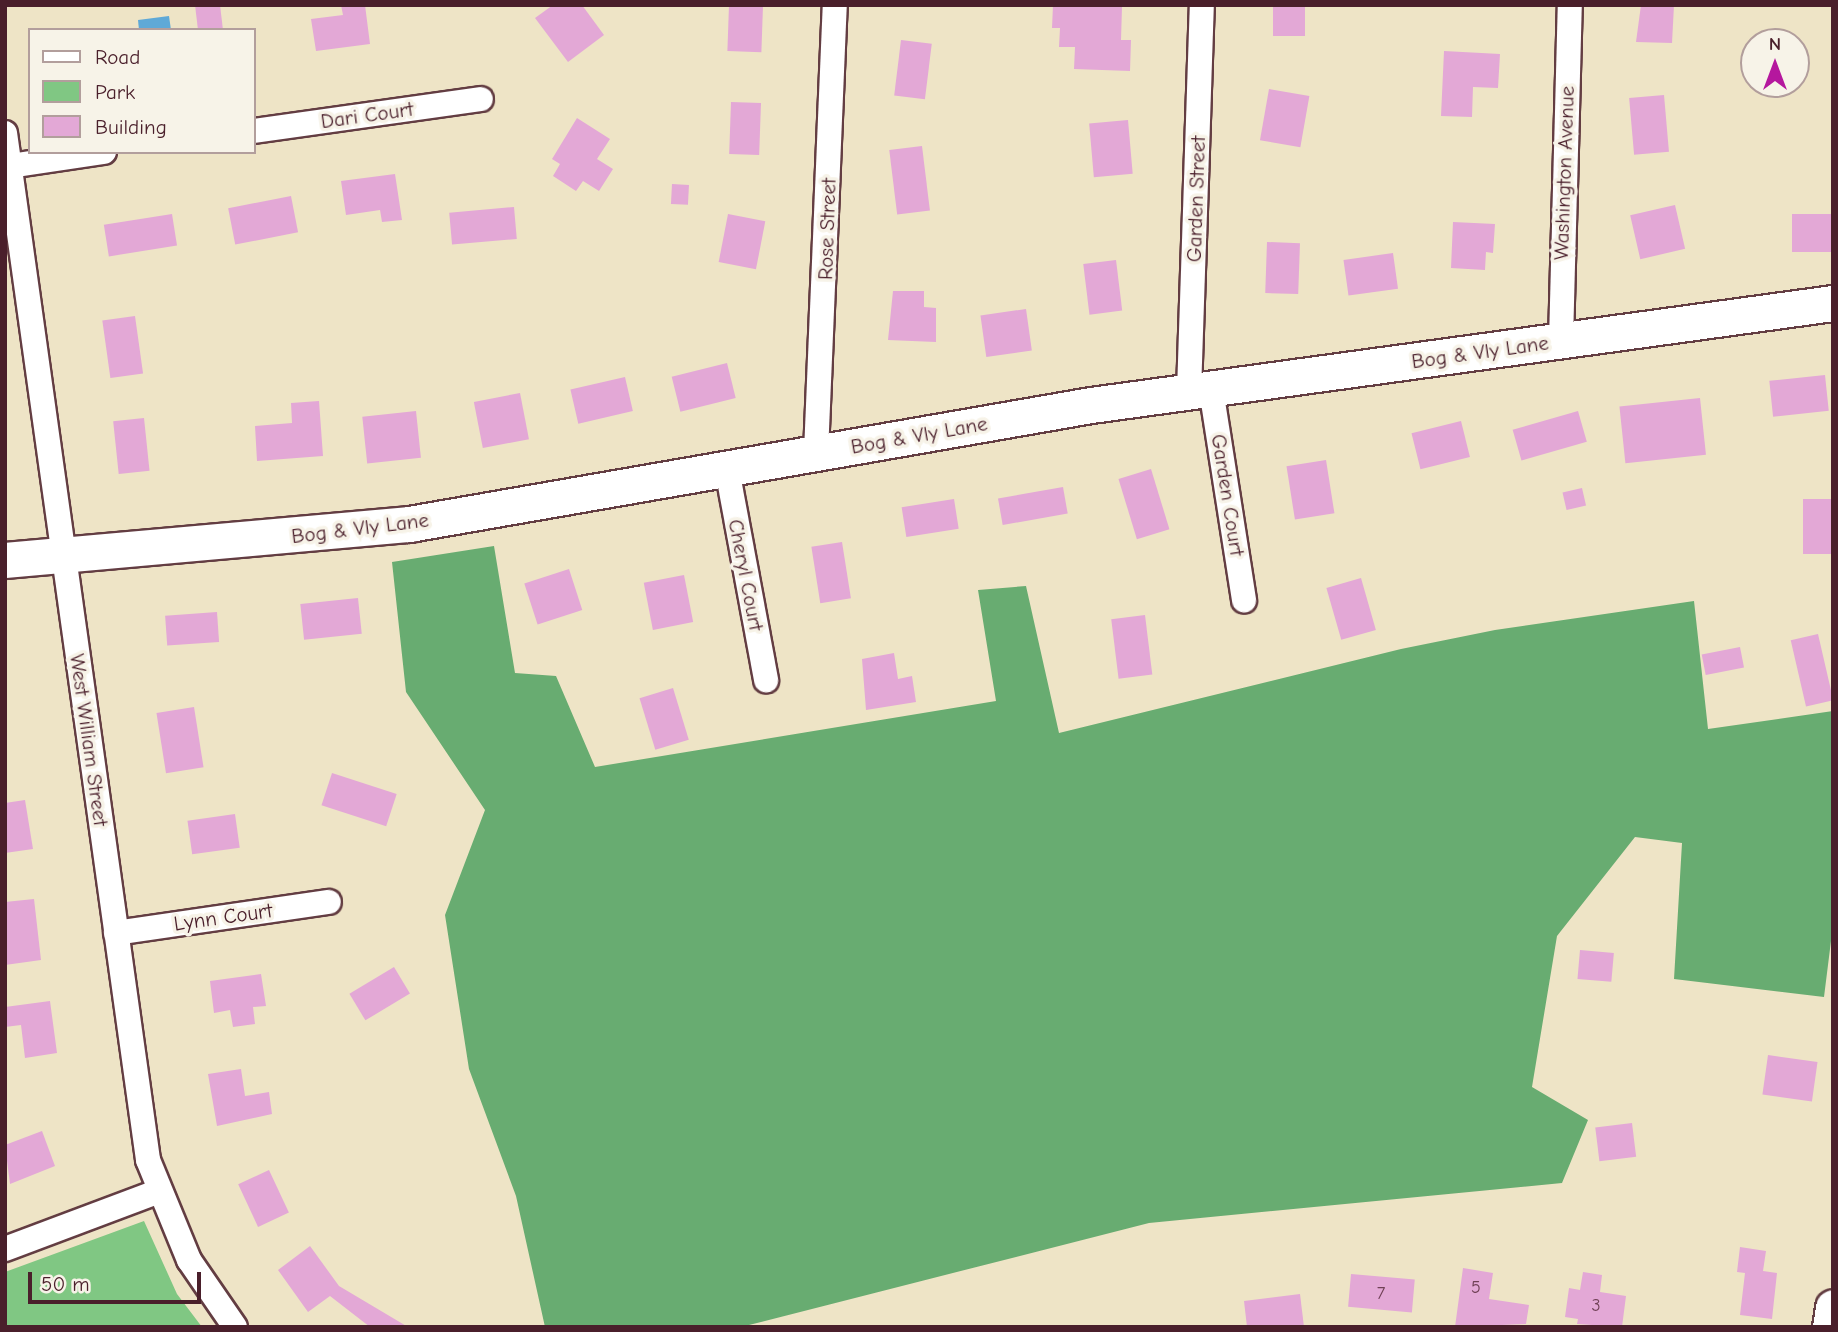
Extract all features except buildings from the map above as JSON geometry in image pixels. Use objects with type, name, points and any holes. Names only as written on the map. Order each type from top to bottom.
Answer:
[{"type":"street","name":"Rose Street","points":[[816,453],[835,5]]},
{"type":"street","name":"Garden Street","points":[[1200,391],[1202,5]]},
{"type":"street","name":"Washington Avenue","points":[[1561,341],[1570,5]]},
{"type":"street","name":"Dari Court","points":[[256,131],[481,99]]},
{"type":"street","name":"West William Street","points":[[5,133],[140,1111],[159,1191],[189,1260],[235,1327]]},
{"type":"street","points":[[10,166],[91,154]]},
{"type":"street","name":"Bog & Vly Lane","points":[[5,560],[410,524],[816,453],[1200,391],[1833,303]]},
{"type":"street","name":"Garden Court","points":[[1200,391],[1244,600]]},
{"type":"street","name":"Cheryl Court","points":[[727,469],[766,680]]},
{"type":"street","name":"Lynn Court","points":[[116,933],[329,902]]},
{"type":"street","points":[[5,1250],[159,1191]]},
{"type":"street","points":[[1830,1327],[1833,1307]]},
{"type":"green space","points":[[494,546],[515,673],[556,676],[595,767],[996,701],[978,590],[1026,586],[1059,733],[1401,649],[1495,630],[1694,601],[1708,729],[1833,711],[1833,925],[1824,997],[1674,979],[1682,843],[1635,837],[1557,936],[1532,1087],[1588,1120],[1562,1183],[1149,1223],[741,1327],[545,1327],[516,1196],[469,1069],[445,915],[485,810],[406,692],[392,562]]},
{"type":"green space","points":[[144,1221],[177,1294],[202,1327],[5,1327],[5,1272]]},
{"type":"water","points":[[169,16],[171,28],[139,28],[138,20]]}]
